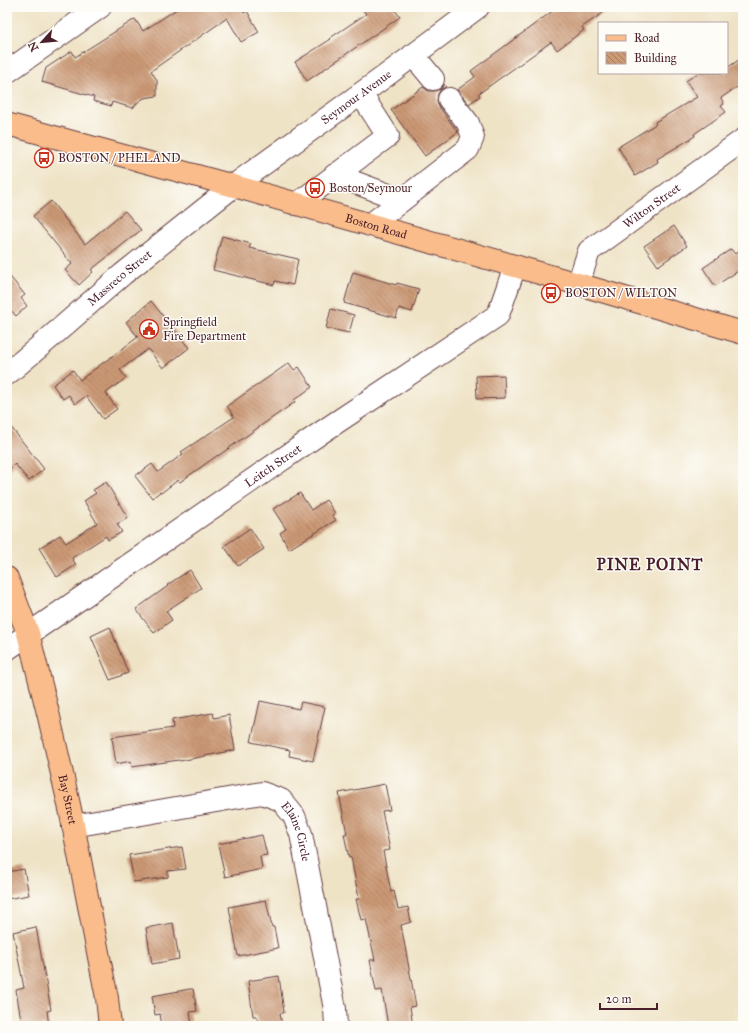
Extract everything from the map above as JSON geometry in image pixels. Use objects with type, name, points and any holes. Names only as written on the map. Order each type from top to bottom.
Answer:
[{"type":"main road","name":"Boston Road","points":[[7,124],[234,186],[578,284],[743,333]]},
{"type":"main road","name":"Bay Street","points":[[7,578],[28,633],[49,717],[73,826],[107,998],[110,1026]]},
{"type":"street","points":[[7,72],[100,7]]},
{"type":"street","name":"Seymour Avenue","points":[[234,186],[478,7]]},
{"type":"street","points":[[413,55],[433,79]]},
{"type":"street","points":[[297,204],[388,136],[361,94]]},
{"type":"street","points":[[370,225],[468,149],[473,137],[468,123],[449,99]]},
{"type":"street","name":"Wilton Street","points":[[578,284],[589,251],[743,140]]},
{"type":"street","points":[[335,175],[402,200]]},
{"type":"street","name":"Massreco Street","points":[[7,374],[123,274],[234,186]]},
{"type":"street","name":"Leitch Street","points":[[7,649],[28,633],[322,432],[498,315],[515,266]]},
{"type":"street","name":"Elaine Circle","points":[[73,826],[262,793],[281,800],[294,816],[301,834],[334,1008],[336,1026]]},
{"type":"building","points":[[180,7],[243,7],[241,9],[244,13],[247,11],[259,32],[241,42],[227,18],[151,71],[157,80],[157,96],[144,98],[133,108],[112,102],[111,106],[93,101],[94,97],[42,82],[46,68],[72,51],[75,57],[135,19],[143,31]]},
{"type":"building","points":[[361,7],[393,7],[400,17],[307,81],[295,62],[366,14]]},
{"type":"building","points":[[558,7],[612,7],[582,27],[584,30],[557,50],[551,42],[478,94],[480,96],[469,104],[457,90],[475,77],[471,71]]},
{"type":"building","points":[[743,57],[743,83],[721,98],[724,104],[721,106],[726,112],[694,134],[695,136],[657,159],[658,162],[635,176],[618,147],[656,124],[655,122],[697,97],[686,81],[696,74],[728,74],[728,67]]},
{"type":"building","points":[[423,87],[428,91],[441,89],[438,94],[437,101],[439,107],[458,132],[425,156],[391,110]]},
{"type":"building","points":[[51,201],[85,244],[125,211],[141,230],[91,270],[93,272],[79,285],[65,270],[72,264],[33,216]]},
{"type":"building","points":[[674,226],[687,246],[658,266],[644,246]]},
{"type":"building","points":[[222,236],[251,244],[249,248],[298,259],[293,285],[275,281],[274,285],[213,270]]},
{"type":"building","points":[[731,249],[735,254],[743,249],[743,268],[715,286],[703,268]]},
{"type":"building","points":[[353,272],[396,285],[397,283],[419,289],[412,312],[399,308],[396,318],[344,303]]},
{"type":"building","points":[[7,273],[25,295],[21,298],[27,306],[16,316],[9,308],[7,309]]},
{"type":"building","points":[[151,301],[189,348],[163,368],[148,349],[120,370],[126,378],[106,393],[117,409],[103,419],[86,396],[75,404],[69,395],[63,399],[53,385],[73,370],[80,380],[138,337],[126,322]]},
{"type":"building","points":[[331,309],[354,315],[349,333],[326,328]]},
{"type":"building","points":[[289,363],[294,370],[299,367],[312,387],[294,400],[295,402],[218,456],[180,482],[178,480],[152,498],[135,476],[152,464],[158,472],[183,454],[181,452],[234,417],[227,406]]},
{"type":"building","points":[[504,375],[505,398],[477,399],[476,376]]},
{"type":"building","points":[[7,422],[44,469],[29,481],[15,464],[7,471]]},
{"type":"building","points":[[106,482],[128,518],[117,524],[122,532],[108,540],[106,536],[72,558],[76,565],[57,577],[39,548],[60,535],[66,543],[97,523],[84,501],[96,493],[93,490]]},
{"type":"building","points":[[300,493],[311,510],[326,500],[335,513],[332,515],[336,520],[289,549],[280,533],[286,529],[273,509]]},
{"type":"building","points":[[250,528],[264,549],[238,566],[224,546]]},
{"type":"building","points":[[190,570],[201,588],[166,611],[172,620],[154,633],[136,609],[168,586],[167,585]]},
{"type":"building","points":[[110,627],[128,673],[110,680],[91,636]]},
{"type":"building","points":[[260,701],[299,709],[301,702],[325,707],[313,761],[289,756],[290,750],[251,742]]},
{"type":"building","points":[[213,713],[214,718],[229,715],[235,750],[180,761],[132,767],[131,761],[116,764],[112,737],[173,728],[172,720]]},
{"type":"building","points":[[385,784],[390,810],[382,811],[390,850],[383,851],[391,892],[394,891],[398,909],[408,907],[411,922],[401,925],[416,1006],[410,1007],[413,1026],[388,1026],[382,990],[376,991],[370,960],[375,960],[366,919],[361,920],[356,899],[359,899],[351,857],[349,858],[344,834],[347,834],[339,793]]},
{"type":"building","points":[[262,835],[267,855],[260,856],[262,869],[225,877],[218,844]]},
{"type":"building","points":[[182,847],[186,869],[168,871],[168,877],[134,882],[129,855]]},
{"type":"building","points":[[24,869],[29,895],[7,899],[7,872]]},
{"type":"building","points":[[266,900],[272,927],[274,927],[278,948],[238,956],[229,907]]},
{"type":"building","points":[[173,923],[179,959],[152,964],[146,928]]},
{"type":"building","points":[[36,927],[51,1010],[47,1011],[49,1026],[22,1026],[16,990],[24,988],[13,932]]},
{"type":"building","points":[[279,976],[284,1013],[280,1013],[282,1026],[258,1026],[257,1016],[253,1016],[248,981]]},
{"type":"building","points":[[193,989],[197,1011],[190,1012],[192,1026],[162,1026],[160,1014],[155,1015],[152,996]]},
{"type":"place","name":"BOSTON / PHELAND","points":[[44,158]]},
{"type":"place","name":"Boston/Seymour","points":[[315,188]]},
{"type":"place","name":"BOSTON / WILTON","points":[[551,293]]},
{"type":"place","name":"Springfield Fire Department","points":[[149,329]]},
{"type":"district","name":"PINE POINT","points":[[650,564]]}]
